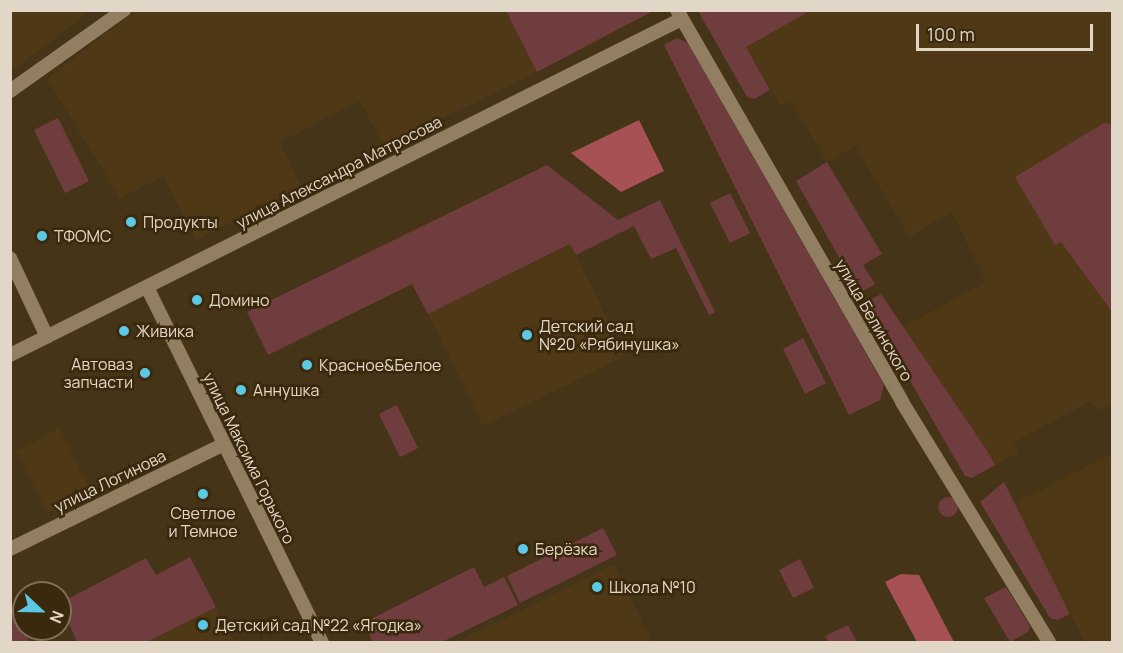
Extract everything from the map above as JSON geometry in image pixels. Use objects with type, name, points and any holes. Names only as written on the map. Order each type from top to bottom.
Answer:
[{"type":"street","points":[[10,91],[124,10]]},
{"type":"street","name":"улица Александра Матросова","points":[[10,355],[679,15]]},
{"type":"street","name":"улица Белинского","points":[[679,15],[902,402],[1049,642]]},
{"type":"street","points":[[10,258],[47,337]]},
{"type":"street","name":"улица Максима Горького","points":[[147,287],[322,642]]},
{"type":"street","name":"улица Логинова","points":[[10,549],[224,444]]},
{"type":"shaded area","points":[[11,10],[90,10],[90,11],[11,72]]},
{"type":"shaded area","points":[[136,10],[506,11],[537,72],[384,147],[360,101],[280,142],[302,187],[196,240],[164,176],[120,198],[47,79]]},
{"type":"shaded area","points":[[506,11],[653,11],[537,72]]},
{"type":"shaded area","points":[[698,11],[810,11],[746,47],[770,90],[754,99],[747,97]]},
{"type":"shaded area","points":[[810,11],[1112,11],[1112,124],[1104,123],[1056,245],[1061,242],[1112,312],[1112,405],[1102,410],[1089,402],[1014,442],[1019,452],[995,465],[902,328],[986,282],[952,212],[909,237],[855,146],[827,162],[790,100],[780,106],[746,47]]},
{"type":"shaded area","points":[[677,38],[688,43],[884,385],[880,400],[849,415],[664,45]]},
{"type":"shaded area","points":[[58,118],[89,181],[65,193],[34,130]]},
{"type":"shaded area","points":[[639,120],[664,171],[621,192],[571,153]]},
{"type":"shaded area","points":[[1104,123],[1112,124],[1112,312],[1061,242],[1055,245],[1015,177]]},
{"type":"shaded area","points":[[827,162],[882,254],[863,265],[875,284],[859,293],[796,181]]},
{"type":"shaded area","points":[[547,165],[618,220],[660,200],[715,312],[709,315],[676,248],[651,259],[634,226],[576,255],[570,244],[428,314],[412,284],[268,355],[247,312]]},
{"type":"shaded area","points":[[730,193],[750,233],[730,243],[710,203]]},
{"type":"shaded area","name":"Детский сад №20 «Рябинушка»","points":[[571,244],[625,356],[483,426],[428,314]]},
{"type":"shaded area","points":[[881,294],[995,465],[972,478],[965,476],[865,303]]},
{"type":"shaded area","points":[[803,338],[826,383],[805,394],[783,349]]},
{"type":"shaded area","points":[[397,405],[418,448],[400,457],[379,414]]},
{"type":"shaded area","points":[[60,428],[91,492],[47,513],[16,451]]},
{"type":"shaded area","points":[[1112,454],[1112,642],[1085,642],[1015,503]]},
{"type":"shaded area","points":[[1004,482],[1070,614],[1058,620],[1050,618],[980,502]]},
{"type":"shaded area","points":[[944,497],[952,497],[958,503],[958,511],[952,517],[944,517],[938,511],[938,503]]},
{"type":"shaded area","points":[[603,528],[617,555],[520,603],[507,576]]},
{"type":"shaded area","points":[[190,557],[216,607],[147,642],[77,642],[72,631],[72,597],[146,558],[156,575]]},
{"type":"shaded area","points":[[800,559],[814,588],[793,598],[779,570]]},
{"type":"shaded area","name":"Школа №10","points":[[614,564],[652,642],[455,642],[522,610]]},
{"type":"shaded area","points":[[474,567],[484,587],[504,577],[518,605],[442,642],[373,642],[363,623]]},
{"type":"shaded area","points":[[901,574],[919,575],[954,642],[917,642],[885,582]]},
{"type":"shaded area","points":[[1006,587],[1030,626],[1028,632],[1010,642],[984,598]]},
{"type":"shaded area","points":[[10,605],[12,607],[12,641],[30,642],[11,642]]},
{"type":"shaded area","name":"Детский сад №22 «Ягодка»","points":[[216,607],[235,642],[147,642]]},
{"type":"shaded area","points":[[848,625],[857,642],[828,642],[825,636]]},
{"type":"place","name":"Продукты","points":[[131,222]]},
{"type":"place","name":"ТФОМС","points":[[42,236]]},
{"type":"place","name":"Домино","points":[[197,300]]},
{"type":"place","name":"Живика","points":[[124,331]]},
{"type":"place","name":"Детский сад №20 «Рябинушка»","points":[[527,335]]},
{"type":"place","name":"Красное&Белое","points":[[307,365]]},
{"type":"place","name":"Автоваз запчасти","points":[[145,373]]},
{"type":"place","name":"Аннушка","points":[[241,390]]},
{"type":"place","name":"Светлое и Темное","points":[[203,494]]},
{"type":"place","name":"Берёзка","points":[[523,549]]},
{"type":"place","name":"Школа №10","points":[[597,587]]},
{"type":"place","name":"Детский сад №22 «Ягодка»","points":[[203,625]]}]
